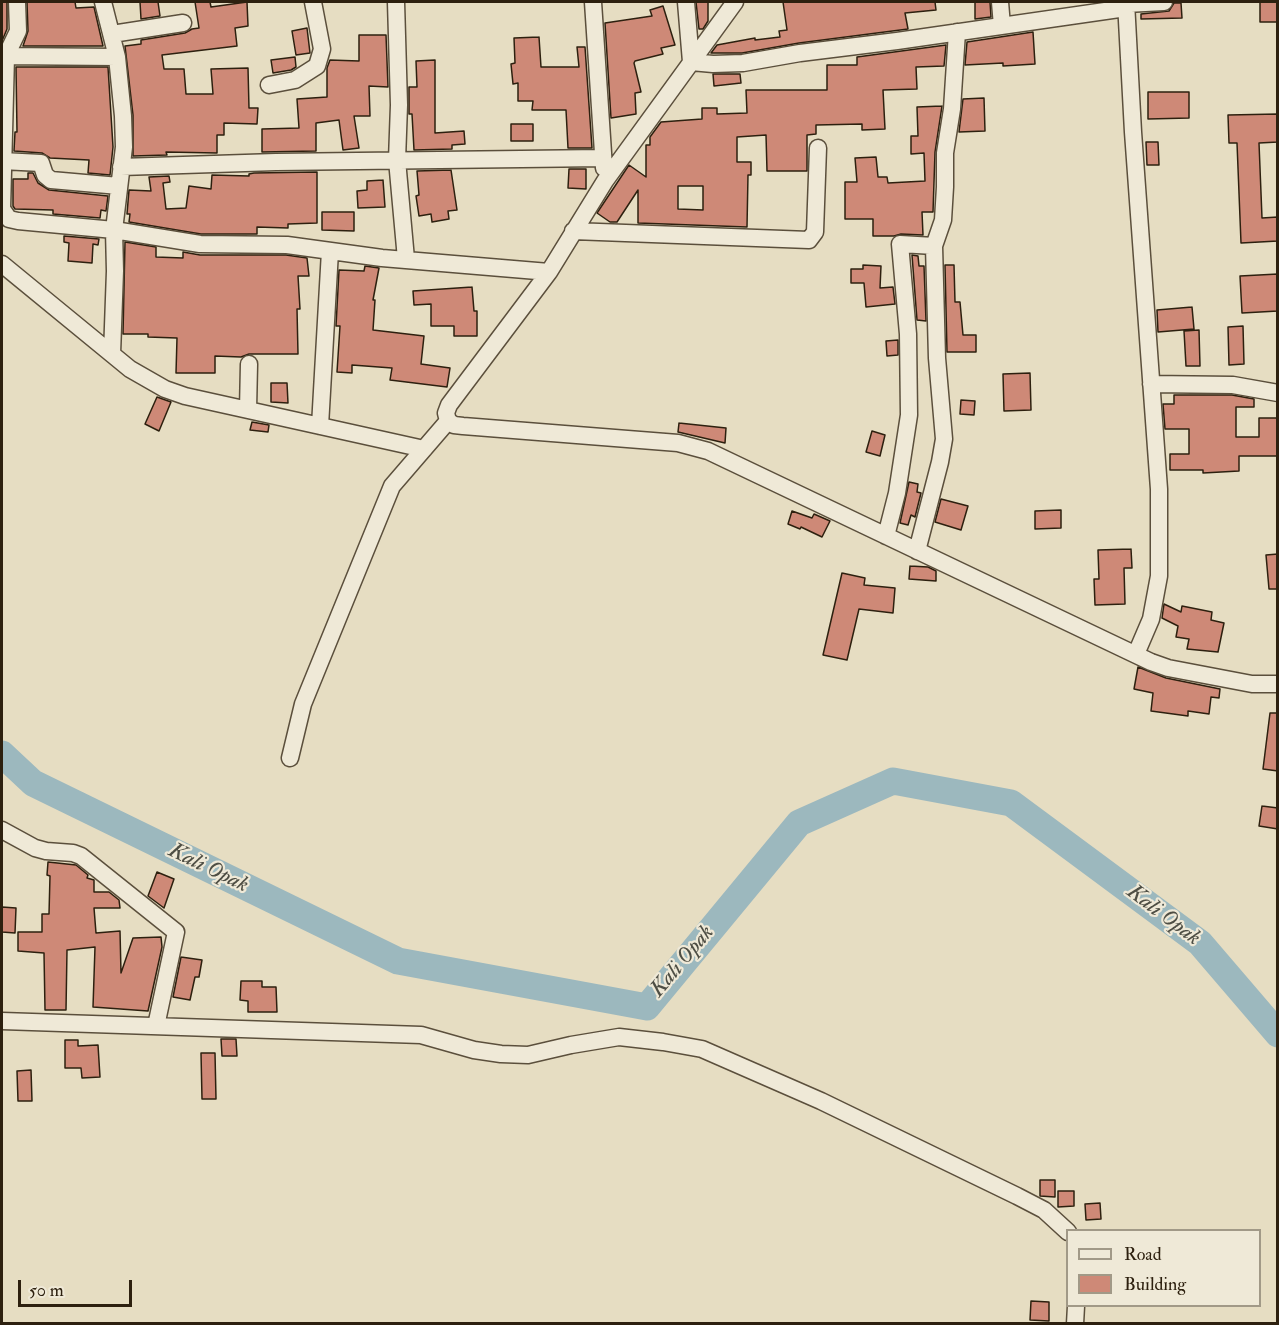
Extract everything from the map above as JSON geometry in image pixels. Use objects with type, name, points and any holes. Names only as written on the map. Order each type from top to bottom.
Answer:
[{"type":"street","points":[[17,2],[18,31],[4,56],[2,209],[9,219],[114,230],[200,244],[287,245],[406,260],[549,272]]},
{"type":"street","points":[[103,2],[117,57],[124,147],[114,230],[112,354]]},
{"type":"street","points":[[269,85],[295,80],[317,66],[322,49],[313,2]]},
{"type":"street","points":[[396,2],[399,105],[397,160],[406,260]]},
{"type":"street","points":[[593,2],[605,181]]},
{"type":"street","points":[[686,2],[691,62]]},
{"type":"street","points":[[735,2],[605,181],[549,272],[449,405],[446,413],[448,421],[454,425],[463,426],[678,443],[708,451],[1168,668],[1252,684],[1278,684]]},
{"type":"street","points":[[1000,2],[1002,26]]},
{"type":"street","points":[[691,62],[743,63],[800,53],[1002,26],[1126,4],[1164,2]]},
{"type":"street","points":[[1126,4],[1159,489],[1159,576],[1151,619],[1136,654]]},
{"type":"street","points":[[112,34],[183,23]]},
{"type":"street","points":[[917,551],[944,439],[937,358],[934,246],[943,220],[945,153],[952,109],[957,32]]},
{"type":"street","points":[[4,56],[117,57]]},
{"type":"street","points":[[573,231],[809,240],[815,232],[818,148]]},
{"type":"street","points":[[121,167],[397,160],[603,158]]},
{"type":"street","points":[[3,161],[41,163],[45,175],[51,180],[119,186]]},
{"type":"street","points":[[886,536],[897,493],[909,415],[908,334],[900,244],[934,246]]},
{"type":"street","points":[[320,426],[330,251]]},
{"type":"street","points":[[2,264],[147,381],[165,389],[185,396],[424,449]]},
{"type":"street","points":[[248,410],[249,364]]},
{"type":"street","points":[[1151,384],[1233,385],[1278,393]]},
{"type":"street","points":[[290,758],[303,704],[392,486],[448,421]]},
{"type":"street","points":[[2,830],[35,848],[81,856],[176,932],[156,1026]]},
{"type":"street","points":[[2,1021],[422,1035],[474,1050],[528,1055],[619,1037],[702,1049],[841,1110],[1007,1191],[1044,1210],[1066,1230]]},
{"type":"street","points":[[1075,1323],[1076,1307]]},
{"type":"building","points":[[2,2],[7,2],[7,29],[2,41]]},
{"type":"building","points":[[27,2],[75,2],[76,8],[94,7],[103,46],[23,46],[28,31]]},
{"type":"building","points":[[140,2],[158,2],[160,16],[141,19]]},
{"type":"building","points":[[195,2],[210,2],[211,7],[247,2],[248,26],[235,28],[237,46],[162,55],[164,69],[184,69],[186,94],[213,94],[211,69],[248,68],[249,108],[258,108],[257,124],[224,123],[224,135],[217,135],[217,153],[166,152],[167,155],[133,156],[133,115],[125,46],[141,44],[141,40],[185,33],[199,28]]},
{"type":"building","points":[[696,2],[708,2],[708,21],[703,29],[699,29]]},
{"type":"building","points":[[783,2],[935,2],[936,10],[905,13],[908,29],[742,53],[711,53],[717,45],[755,38],[755,40],[780,37],[779,31],[787,30]]},
{"type":"building","points":[[975,2],[990,2],[991,17],[975,19]]},
{"type":"building","points":[[1260,2],[1278,2],[1278,22],[1260,22]]},
{"type":"building","points":[[1174,3],[1181,3],[1182,18],[1141,19],[1141,14],[1169,11]]},
{"type":"building","points":[[663,6],[675,45],[661,48],[663,54],[635,61],[641,92],[635,93],[636,114],[611,118],[605,23],[652,16],[650,10]]},
{"type":"building","points":[[307,28],[310,53],[296,55],[292,31]]},
{"type":"building","points":[[1033,32],[1035,64],[965,65],[967,42]]},
{"type":"building","points":[[359,35],[386,35],[388,87],[369,86],[370,116],[354,116],[359,148],[343,150],[339,120],[316,123],[316,151],[262,152],[262,129],[299,128],[297,99],[327,97],[327,68],[330,60],[359,61]]},
{"type":"building","points":[[539,37],[541,67],[579,67],[577,47],[585,47],[592,148],[568,148],[566,110],[532,110],[533,101],[518,101],[518,83],[513,84],[511,64],[515,63],[514,38]]},
{"type":"building","points":[[946,45],[944,66],[916,67],[917,89],[883,90],[885,129],[862,130],[862,124],[816,125],[816,134],[807,135],[807,171],[767,171],[766,135],[737,137],[737,162],[751,162],[751,175],[748,175],[747,227],[638,223],[638,190],[617,222],[610,222],[597,213],[629,165],[646,177],[646,145],[650,145],[650,137],[661,122],[702,119],[702,108],[717,108],[717,114],[747,113],[746,90],[827,90],[827,65],[857,65],[857,57]],"holes":[[[678,186],[703,186],[703,210],[678,209]]]},
{"type":"building","points":[[295,57],[296,67],[273,73],[271,60]]},
{"type":"building","points":[[435,60],[435,133],[464,131],[465,144],[452,145],[452,149],[414,150],[412,114],[409,114],[409,87],[417,87],[416,61]]},
{"type":"building","points":[[16,67],[108,67],[113,147],[110,175],[88,173],[89,160],[50,158],[42,153],[14,151],[15,132],[17,132]]},
{"type":"building","points":[[713,74],[740,74],[741,83],[714,86]]},
{"type":"building","points":[[1148,92],[1189,92],[1189,118],[1148,119]]},
{"type":"building","points":[[984,98],[985,131],[959,132],[963,99]]},
{"type":"building","points":[[942,106],[935,152],[933,212],[922,212],[923,235],[873,236],[873,219],[845,219],[845,182],[857,182],[855,158],[876,157],[878,177],[887,177],[888,183],[925,181],[924,153],[911,154],[911,136],[918,136],[917,107]]},
{"type":"building","points":[[1278,114],[1278,142],[1259,143],[1262,218],[1278,217],[1278,241],[1241,243],[1237,143],[1229,143],[1228,115]]},
{"type":"building","points":[[511,124],[533,124],[533,141],[511,141]]},
{"type":"building","points":[[1146,142],[1158,142],[1159,165],[1147,165]]},
{"type":"building","points":[[569,169],[586,169],[586,189],[568,188]]},
{"type":"building","points":[[451,170],[457,210],[448,211],[449,219],[432,222],[431,214],[419,216],[416,196],[419,195],[417,171]]},
{"type":"building","points":[[317,172],[317,223],[288,224],[288,228],[257,227],[257,234],[201,234],[129,222],[130,214],[127,214],[129,190],[151,191],[149,177],[169,176],[170,182],[163,183],[166,209],[186,208],[189,186],[211,189],[212,175],[249,176],[254,173]]},
{"type":"building","points":[[28,173],[33,173],[38,183],[49,190],[108,196],[106,211],[101,210],[100,218],[53,214],[53,210],[15,209],[13,179],[28,179]]},
{"type":"building","points":[[383,180],[385,207],[358,208],[357,191],[367,190],[367,181]]},
{"type":"building","points":[[322,212],[354,212],[354,231],[322,230]]},
{"type":"building","points":[[64,236],[99,239],[98,245],[93,244],[92,263],[68,261],[69,243],[64,242]]},
{"type":"building","points":[[125,242],[156,247],[156,257],[183,258],[183,252],[200,255],[286,255],[307,258],[309,276],[298,276],[300,309],[297,309],[298,354],[215,356],[215,373],[176,373],[177,338],[148,337],[148,334],[123,334]]},
{"type":"building","points":[[912,255],[918,256],[919,266],[924,266],[926,321],[917,320]]},
{"type":"building","points":[[863,265],[881,266],[880,288],[893,287],[895,304],[866,307],[864,283],[851,283],[851,269],[863,269]]},
{"type":"building","points":[[945,265],[954,265],[955,302],[960,302],[963,335],[976,335],[976,352],[947,352]]},
{"type":"building","points":[[365,266],[379,268],[373,300],[375,300],[373,330],[424,336],[421,364],[450,368],[447,387],[390,380],[392,368],[352,365],[352,373],[337,372],[340,326],[336,326],[339,270],[364,271]]},
{"type":"building","points":[[1278,274],[1278,311],[1242,313],[1240,276]]},
{"type":"building","points":[[472,287],[474,311],[477,311],[477,336],[454,336],[454,326],[431,326],[431,304],[414,305],[413,291]]},
{"type":"building","points":[[1192,307],[1194,329],[1158,332],[1157,310]]},
{"type":"building","points":[[1243,326],[1244,364],[1229,365],[1228,327]]},
{"type":"building","points":[[1199,330],[1200,366],[1186,366],[1184,331]]},
{"type":"building","points":[[898,340],[898,355],[887,356],[886,341]]},
{"type":"building","points":[[1030,373],[1031,410],[1004,411],[1003,374]]},
{"type":"building","points":[[271,383],[287,383],[288,403],[271,402]]},
{"type":"building","points":[[1174,395],[1232,395],[1254,399],[1254,407],[1236,407],[1236,437],[1259,437],[1259,418],[1278,418],[1277,456],[1239,456],[1239,471],[1203,473],[1203,470],[1170,470],[1170,454],[1189,454],[1189,429],[1165,429],[1163,404],[1174,404]]},
{"type":"building","points":[[157,397],[171,402],[159,431],[145,424]]},
{"type":"building","points":[[961,400],[975,401],[974,415],[960,414]]},
{"type":"building","points":[[252,422],[269,425],[268,432],[250,430]]},
{"type":"building","points":[[679,423],[726,428],[725,443],[678,432]]},
{"type":"building","points":[[872,431],[885,435],[880,456],[866,452]]},
{"type":"building","points":[[909,482],[918,484],[917,492],[921,493],[915,517],[911,515],[908,525],[900,523]]},
{"type":"building","points":[[941,499],[968,506],[961,530],[935,522]]},
{"type":"building","points":[[1061,510],[1061,528],[1035,529],[1035,511]]},
{"type":"building","points":[[792,511],[812,518],[814,514],[830,521],[822,537],[801,527],[800,529],[788,524]]},
{"type":"building","points":[[1131,549],[1132,568],[1124,568],[1125,604],[1095,605],[1094,579],[1099,579],[1098,550]]},
{"type":"building","points":[[1278,554],[1278,589],[1269,589],[1266,555]]},
{"type":"building","points":[[910,566],[928,567],[936,571],[936,581],[909,579]]},
{"type":"building","points":[[842,573],[865,578],[864,585],[895,588],[893,613],[859,609],[847,660],[823,655]]},
{"type":"building","points":[[1164,604],[1181,612],[1182,606],[1212,612],[1211,620],[1224,623],[1218,652],[1187,649],[1189,639],[1176,637],[1178,626],[1162,618]]},
{"type":"building","points":[[1138,667],[1166,678],[1220,689],[1219,698],[1211,697],[1209,714],[1188,711],[1188,716],[1151,711],[1153,693],[1134,689]]},
{"type":"building","points":[[1270,713],[1278,713],[1278,771],[1263,769]]},
{"type":"building","points":[[1262,806],[1278,808],[1278,829],[1259,826]]},
{"type":"building","points":[[48,862],[76,865],[88,875],[87,878],[94,880],[94,892],[109,892],[119,900],[120,908],[94,908],[96,933],[120,931],[121,973],[133,938],[161,937],[162,947],[148,1011],[93,1007],[95,947],[67,950],[66,1010],[45,1010],[44,953],[18,951],[18,932],[42,932],[42,914],[49,914]]},
{"type":"building","points":[[157,872],[174,879],[164,908],[148,896]]},
{"type":"building","points":[[2,907],[16,908],[15,933],[2,932]]},
{"type":"building","points":[[181,957],[202,960],[199,977],[195,977],[190,1000],[173,997]]},
{"type":"building","points":[[241,981],[262,981],[262,987],[276,987],[277,1012],[248,1012],[248,1001],[240,1000]]},
{"type":"building","points":[[221,1039],[236,1039],[237,1056],[222,1056]]},
{"type":"building","points":[[65,1040],[78,1040],[78,1046],[98,1045],[100,1077],[82,1078],[81,1068],[65,1068]]},
{"type":"building","points":[[201,1053],[215,1053],[216,1099],[202,1099]]},
{"type":"building","points":[[31,1070],[32,1101],[18,1101],[17,1071]]},
{"type":"building","points":[[1040,1180],[1055,1180],[1055,1197],[1040,1196]]},
{"type":"building","points":[[1058,1191],[1074,1191],[1074,1206],[1058,1207]]},
{"type":"building","points":[[1100,1203],[1101,1219],[1086,1220],[1085,1204]]},
{"type":"building","points":[[1031,1301],[1049,1302],[1049,1321],[1030,1320]]},
{"type":"waterway","name":"Kali Opak","points":[[2,754],[33,783],[398,961],[647,1007],[799,823],[893,781],[1011,803],[1200,943],[1278,1034]]}]
